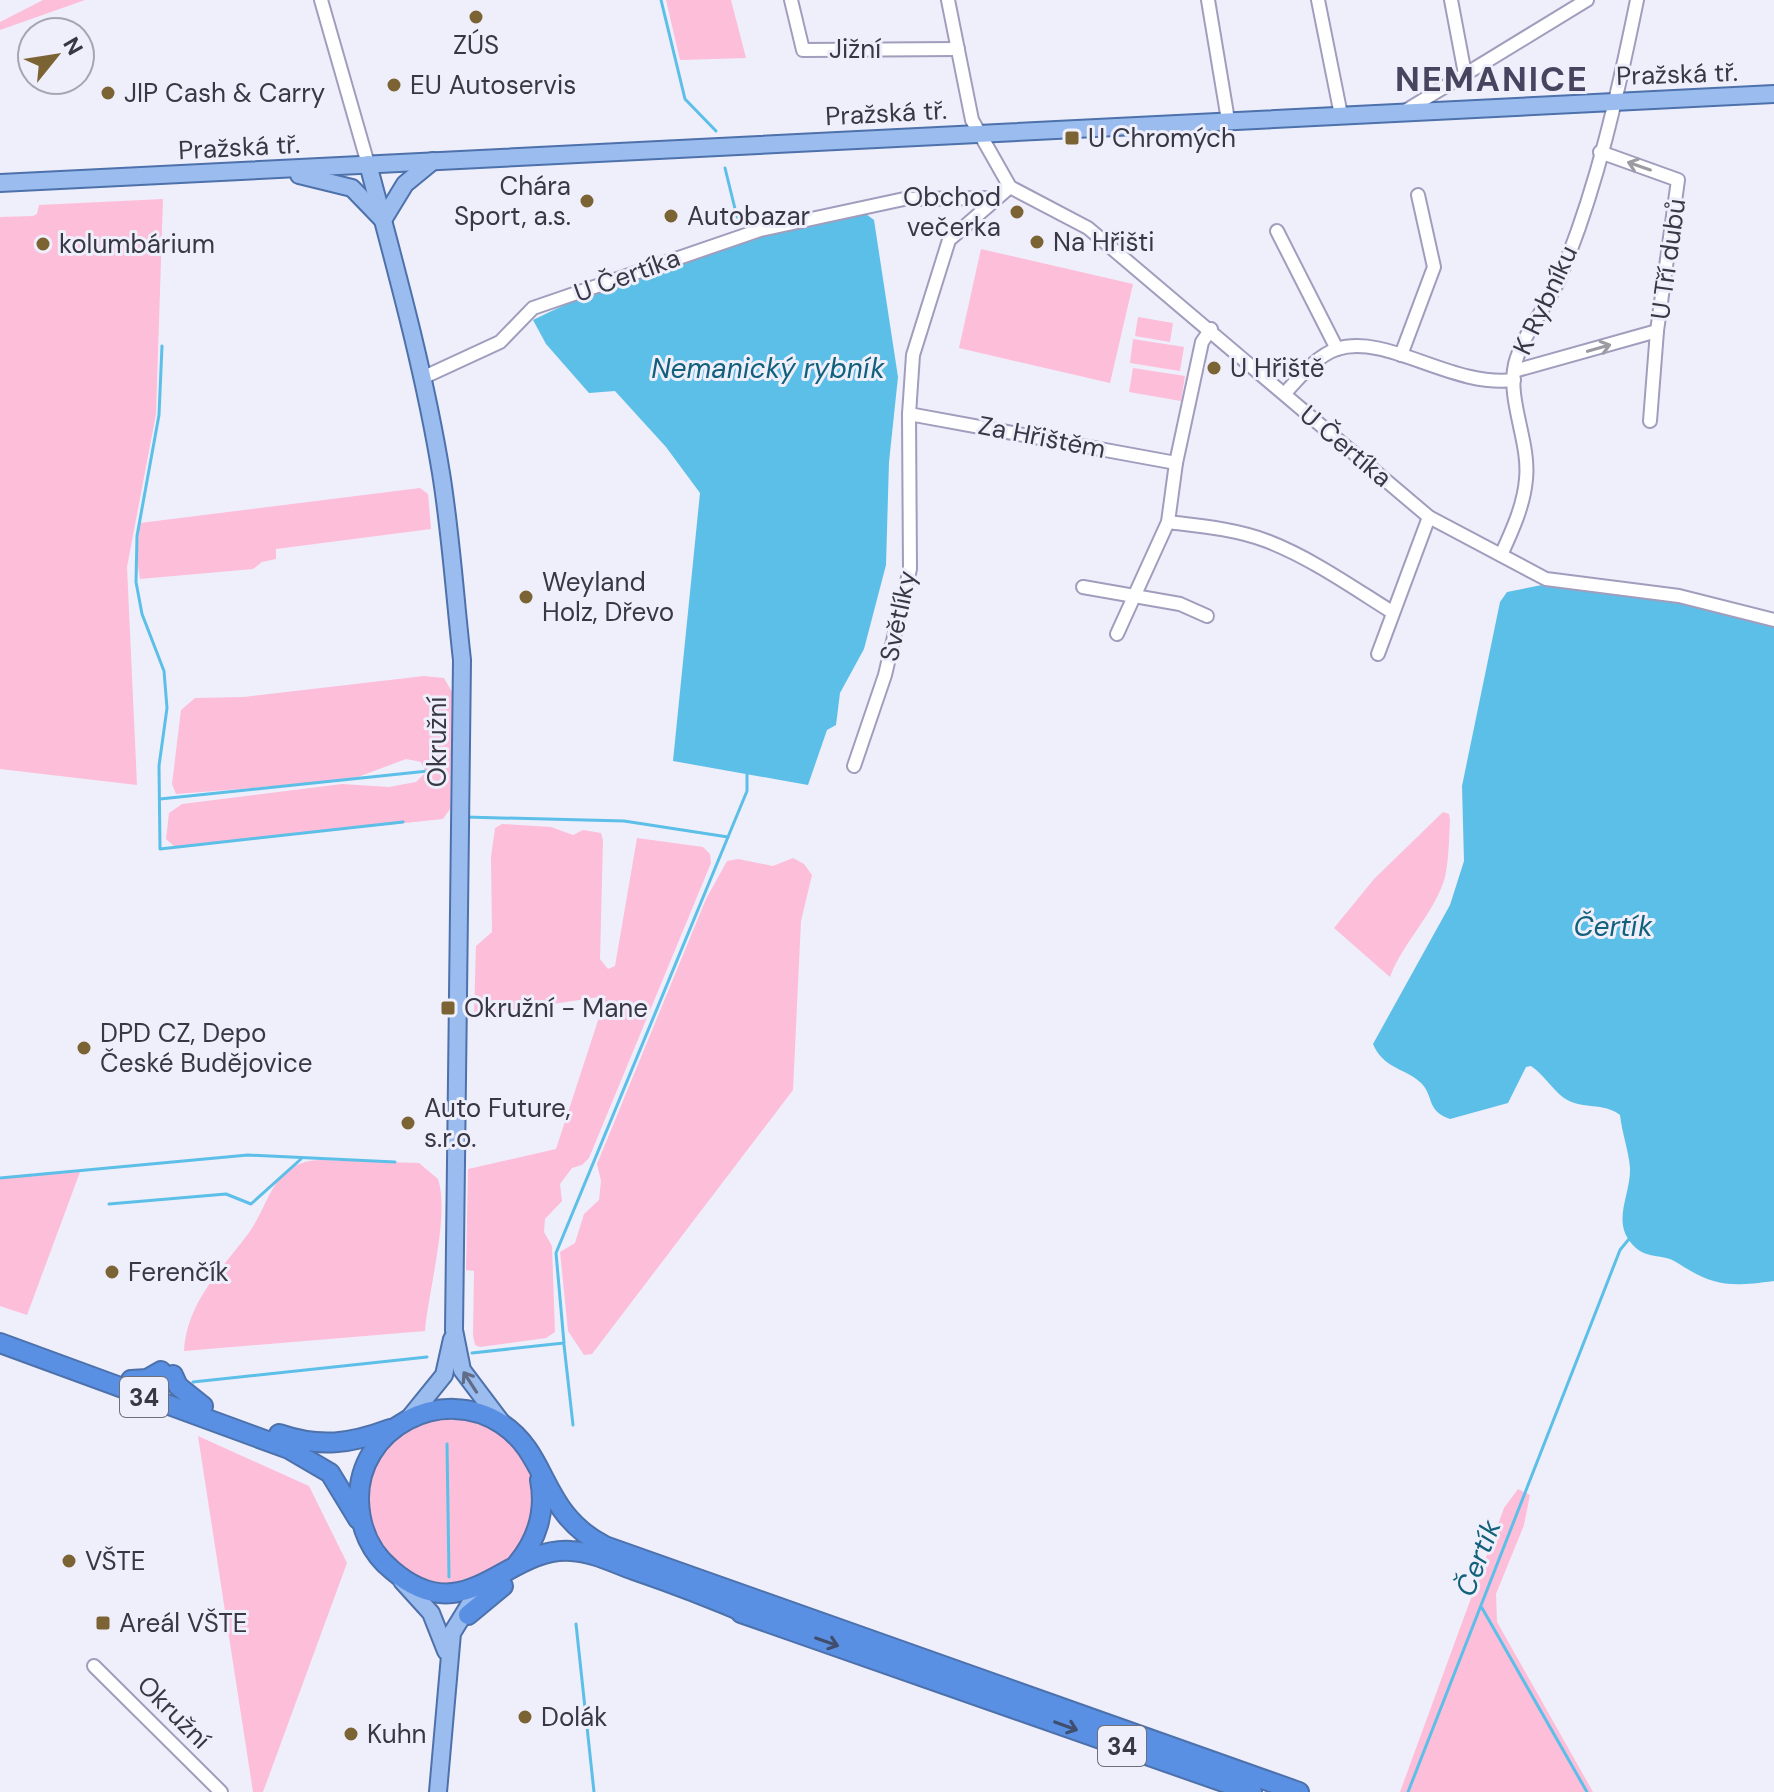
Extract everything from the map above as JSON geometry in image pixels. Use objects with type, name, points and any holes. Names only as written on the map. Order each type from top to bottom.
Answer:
[{"type":"highway","name":"34","points":[[0,1330],[203,1406],[318,1444],[340,1445],[393,1429]]},
{"type":"highway","name":"34","points":[[0,1343],[311,1460],[330,1473],[375,1553],[395,1574],[439,1591],[481,1586],[514,1567],[534,1539],[539,1523],[542,1507],[538,1474]]},
{"type":"highway","points":[[131,1380],[167,1373],[203,1406]]},
{"type":"highway","name":"34","points":[[362,1526],[359,1510],[361,1478],[377,1444],[410,1417],[433,1410],[458,1408],[474,1411],[503,1425],[525,1446],[538,1474],[569,1521],[605,1546],[1299,1792]]},
{"type":"highway","points":[[514,1567],[545,1553],[582,1552],[753,1616]]},
{"type":"highway","points":[[468,1615],[482,1600],[524,1572],[549,1561],[567,1560],[617,1571],[753,1616]]},
{"type":"highway","name":"34","points":[[753,1616],[1252,1792]]},
{"type":"main road","name":"Pražská tř.","points":[[0,183],[1774,94]]},
{"type":"main road","points":[[273,170],[347,185],[383,220],[405,184],[433,161]]},
{"type":"main road","name":"Okružní","points":[[368,164],[422,378],[441,473],[462,660],[454,1330],[444,1375],[410,1417]]},
{"type":"main road","name":"Okružní","points":[[454,1330],[462,1370],[503,1425]]},
{"type":"main road","points":[[395,1574],[431,1613],[443,1638],[448,1660]]},
{"type":"main road","points":[[447,1699],[448,1660],[457,1620],[481,1586]]},
{"type":"main road","points":[[438,1792],[457,1637],[468,1615]]},
{"type":"street","points":[[321,0],[368,164]]},
{"type":"street","name":"Jižní","points":[[791,0],[803,50],[958,49]]},
{"type":"street","points":[[909,414],[913,355],[949,240],[1010,187],[972,120],[948,0]]},
{"type":"street","points":[[1208,0],[1228,120]]},
{"type":"street","points":[[1318,0],[1341,115]]},
{"type":"street","points":[[1451,0],[1465,74]]},
{"type":"street","points":[[1405,111],[1587,0]]},
{"type":"street","name":"K Rybníku","points":[[1501,555],[1521,505],[1527,477],[1514,375],[1521,348],[1560,276],[1616,100],[1637,0]]},
{"type":"street","name":"U Tří dubů","points":[[1600,152],[1678,180],[1657,331],[1650,421]]},
{"type":"street","name":"U Čertíka","points":[[1010,187],[1088,228],[1211,329],[1429,517],[1546,579],[1679,596],[1774,620]]},
{"type":"street","points":[[1401,355],[1434,267],[1418,195]]},
{"type":"street","name":"U Čertíka","points":[[422,378],[500,342],[533,308],[760,230],[904,199],[994,198]]},
{"type":"street","points":[[1277,231],[1337,349]]},
{"type":"street","points":[[1117,634],[1168,522],[1176,463],[1202,342],[1211,329]]},
{"type":"street","points":[[1285,393],[1313,364],[1337,349],[1365,346],[1401,355],[1466,379],[1514,375],[1657,331]]},
{"type":"street","name":"Za Hřištěm","points":[[909,414],[1176,463]]},
{"type":"street","name":"Světlíky","points":[[854,766],[885,675],[910,569],[909,414]]},
{"type":"street","points":[[1378,654],[1429,517]]},
{"type":"street","points":[[1168,522],[1228,530],[1266,541],[1309,561],[1392,612]]},
{"type":"street","points":[[1083,587],[1180,604],[1207,616]]},
{"type":"street","name":"Okružní","points":[[94,1666],[221,1792]]},
{"type":"shaded area","points":[[43,0],[85,0],[40,16],[16,16],[16,24],[0,30],[0,22]]},
{"type":"shaded area","points":[[666,0],[731,0],[746,58],[680,60]]},
{"type":"shaded area","points":[[163,199],[156,414],[127,567],[137,785],[0,769],[0,217],[33,216],[37,214],[39,205]]},
{"type":"shaded area","points":[[981,249],[1133,284],[1110,383],[959,348]]},
{"type":"shaded area","points":[[1138,317],[1173,323],[1170,342],[1135,336]]},
{"type":"shaded area","points":[[1133,339],[1184,347],[1180,371],[1130,363]]},
{"type":"shaded area","points":[[1133,368],[1185,376],[1181,401],[1129,392]]},
{"type":"shaded area","points":[[420,488],[428,494],[431,529],[276,549],[276,559],[262,562],[253,569],[140,579],[136,553],[140,523]]},
{"type":"shaded area","points":[[424,676],[444,678],[452,692],[450,809],[443,819],[175,847],[166,839],[169,813],[182,804],[342,784],[389,787],[416,782],[426,772],[421,762],[406,759],[358,777],[327,782],[176,794],[172,784],[181,710],[195,698],[244,697]]},
{"type":"shaded area","points":[[1443,812],[1449,814],[1450,820],[1445,877],[1434,903],[1390,977],[1334,928],[1374,879]]},
{"type":"shaded area","points":[[502,824],[551,827],[573,835],[583,830],[601,833],[600,959],[608,969],[615,966],[637,838],[703,847],[710,854],[711,863],[589,1158],[582,1165],[572,1168],[560,1184],[562,1201],[545,1219],[544,1232],[552,1246],[555,1332],[546,1338],[480,1347],[475,1345],[473,1335],[474,1271],[466,1270],[468,1169],[556,1149],[606,996],[474,1016],[476,946],[492,932],[491,857],[495,828]]},
{"type":"shaded area","points":[[793,858],[804,864],[812,875],[801,921],[793,1090],[592,1354],[584,1355],[568,1331],[560,1252],[575,1243],[584,1214],[599,1200],[601,1181],[597,1164],[706,899],[727,861],[738,859],[773,866]]},
{"type":"shaded area","points":[[305,1162],[419,1163],[438,1179],[441,1194],[440,1233],[425,1331],[184,1351],[191,1317],[198,1302],[256,1222],[282,1176]]},
{"type":"shaded area","points":[[80,1172],[27,1315],[0,1306],[0,1178]]},
{"type":"shaded area","points":[[451,1415],[483,1422],[498,1429],[510,1440],[521,1452],[528,1467],[535,1499],[528,1531],[521,1546],[510,1558],[498,1569],[483,1576],[451,1583],[419,1576],[404,1569],[392,1558],[381,1546],[374,1531],[367,1499],[374,1467],[381,1452],[392,1440],[404,1429],[419,1422]]},
{"type":"shaded area","points":[[198,1436],[309,1486],[347,1563],[263,1792],[253,1792]]},
{"type":"shaded area","points":[[1518,1489],[1530,1495],[1524,1525],[1496,1594],[1497,1622],[1593,1792],[1400,1792],[1504,1508]]},
{"type":"water","name":"Nemanický rybník","points":[[847,213],[866,214],[874,220],[898,377],[889,462],[886,565],[864,649],[840,693],[836,725],[827,730],[808,785],[673,761],[700,493],[666,447],[615,391],[589,393],[546,344],[533,320],[647,271],[767,233]]},
{"type":"water","name":"Čertík","points":[[1542,585],[1666,601],[1774,624],[1774,1281],[1733,1284],[1712,1281],[1671,1260],[1646,1254],[1636,1248],[1628,1239],[1622,1220],[1630,1168],[1620,1115],[1614,1111],[1571,1102],[1531,1066],[1526,1067],[1508,1103],[1450,1119],[1433,1107],[1420,1082],[1388,1063],[1373,1044],[1450,905],[1464,861],[1462,786],[1500,602],[1507,592]]},
{"type":"waterway","points":[[661,0],[685,99],[716,131]]},
{"type":"waterway","points":[[725,168],[737,217]]},
{"type":"waterway","points":[[162,346],[159,415],[137,536],[136,582],[142,614],[164,671],[167,708],[159,766],[160,849],[403,822]]},
{"type":"waterway","points":[[160,799],[428,771]]},
{"type":"waterway","points":[[472,1353],[564,1343],[556,1253],[747,791],[747,774]]},
{"type":"waterway","points":[[465,817],[624,821],[728,837]]},
{"type":"waterway","points":[[0,1178],[248,1155],[395,1162]]},
{"type":"waterway","points":[[109,1204],[226,1194],[251,1204],[301,1159]]},
{"type":"waterway","name":"Čertík","points":[[1408,1792],[1620,1250],[1629,1239]]},
{"type":"waterway","points":[[564,1345],[573,1425]]},
{"type":"waterway","points":[[193,1382],[427,1357]]},
{"type":"waterway","points":[[447,1444],[449,1577]]},
{"type":"waterway","points":[[1482,1608],[1587,1792]]},
{"type":"waterway","points":[[576,1624],[594,1792]]},
{"type":"place","name":"ZÚS","points":[[476,17]]},
{"type":"place","name":"EU Autoservis","points":[[394,85]]},
{"type":"place","name":"JIP Cash & Carry","points":[[108,93]]},
{"type":"place","name":"U Chromých","points":[[1072,138]]},
{"type":"place","name":"Chára Sport, a.s.","points":[[587,201]]},
{"type":"place","name":"Obchod večerka","points":[[1017,212]]},
{"type":"place","name":"Autobazar","points":[[671,216]]},
{"type":"place","name":"Na Hřišti","points":[[1037,242]]},
{"type":"place","name":"kolumbárium","points":[[43,244]]},
{"type":"place","name":"U Hřiště","points":[[1214,368]]},
{"type":"place","name":"Weyland Holz, Dřevo","points":[[526,597]]},
{"type":"place","name":"Okružní - Mane","points":[[448,1008]]},
{"type":"place","name":"DPD CZ, Depo České Budějovice","points":[[84,1048]]},
{"type":"place","name":"Auto Future, s.r.o.","points":[[408,1123]]},
{"type":"place","name":"Ferenčík","points":[[112,1272]]},
{"type":"place","name":"VŠTE","points":[[69,1561]]},
{"type":"place","name":"Areál VŠTE","points":[[103,1623]]},
{"type":"place","name":"Dolák","points":[[525,1717]]},
{"type":"place","name":"Kuhn","points":[[351,1734]]},
{"type":"district","name":"NEMANICE","points":[[1492,79]]}]
